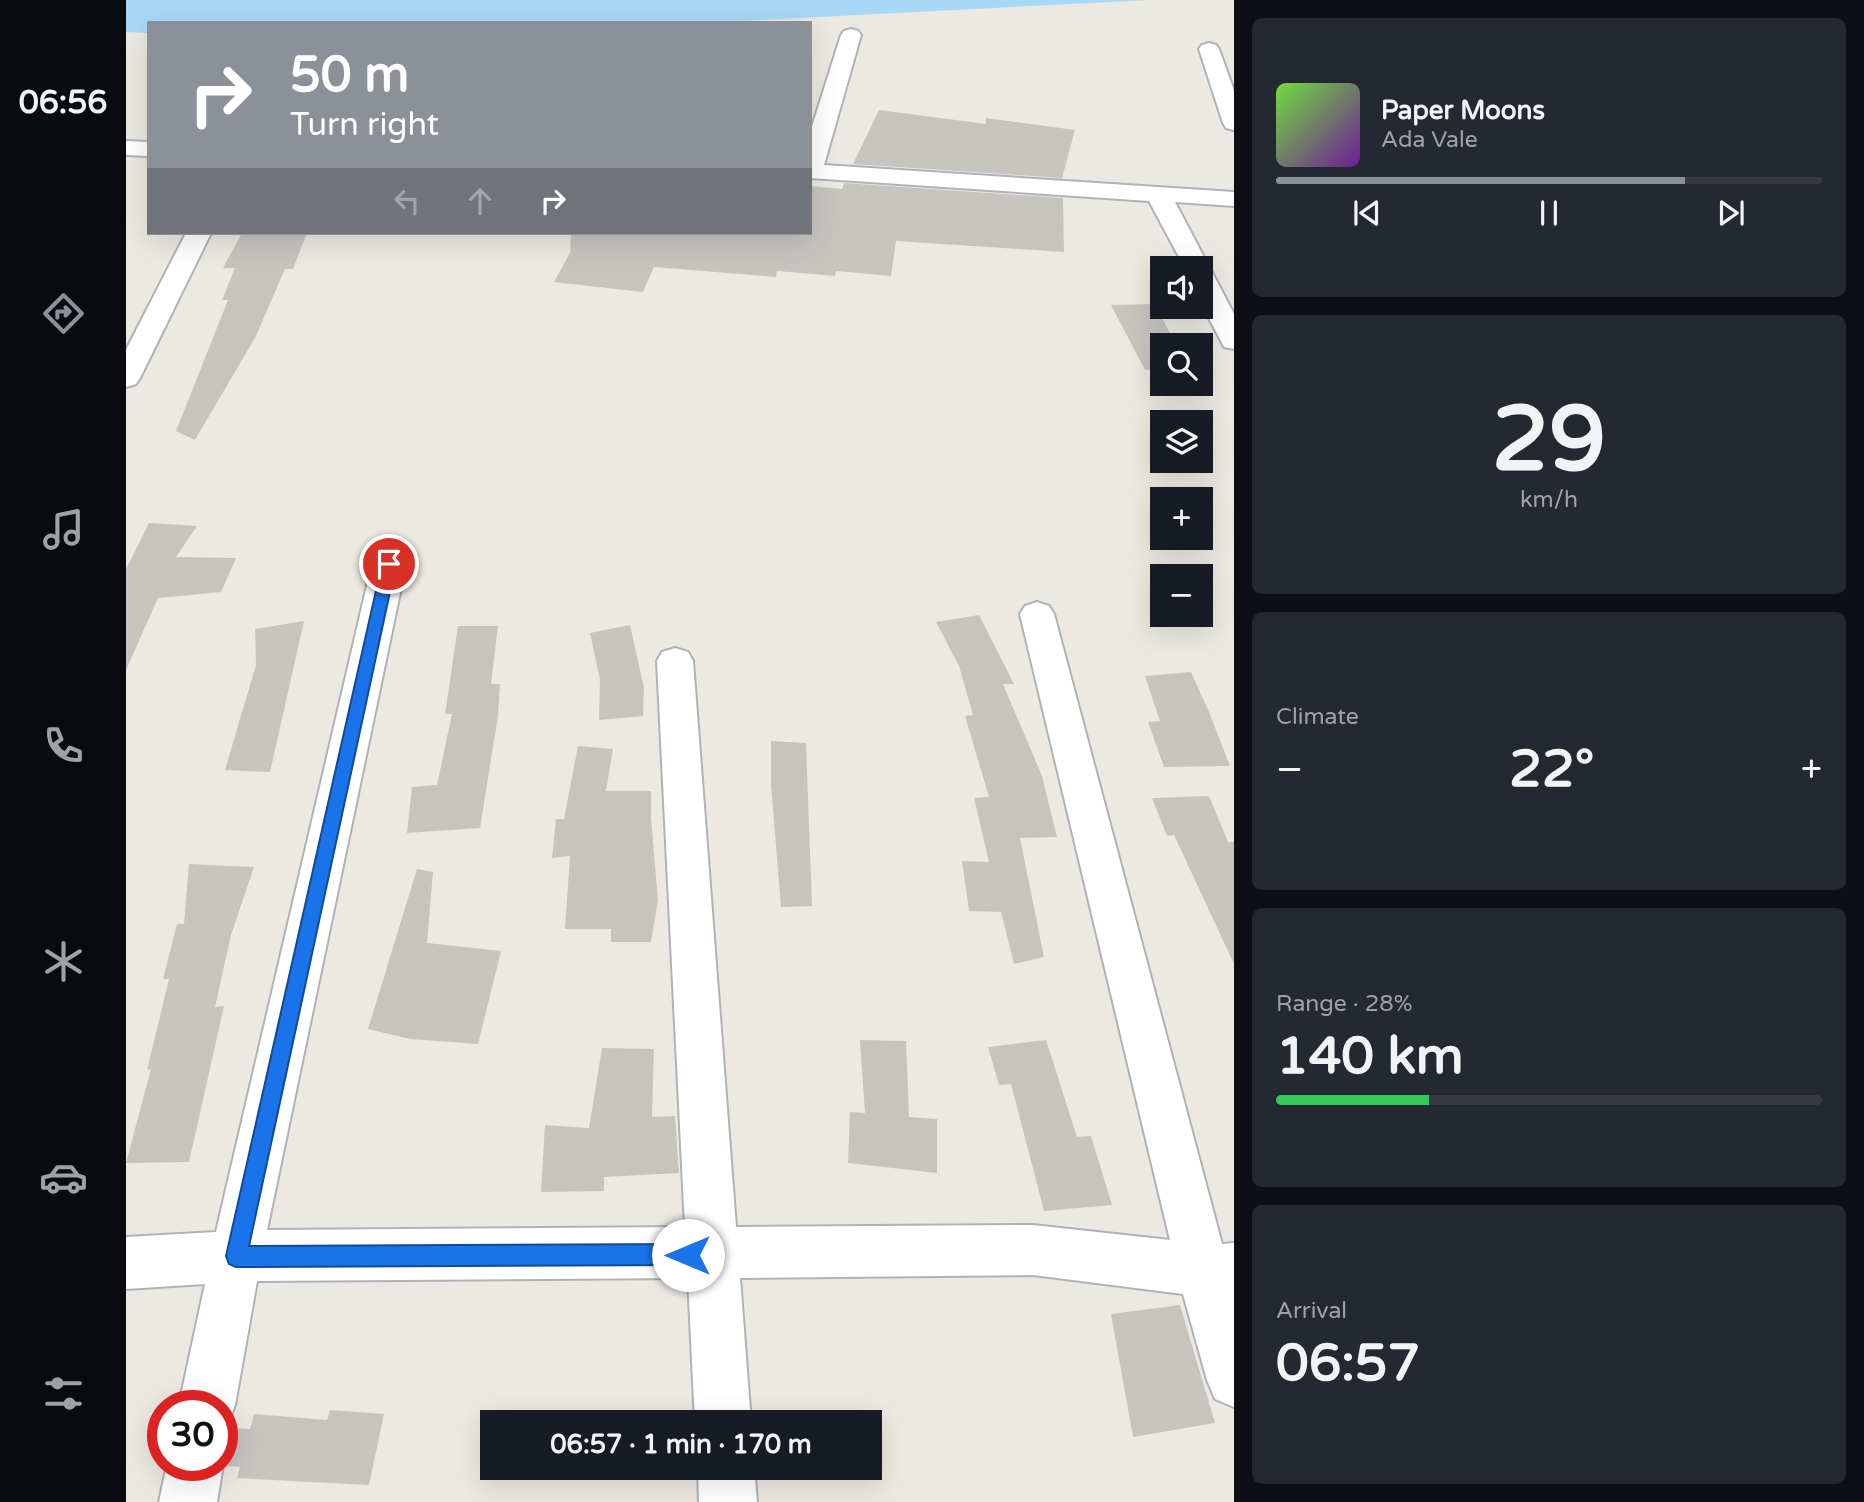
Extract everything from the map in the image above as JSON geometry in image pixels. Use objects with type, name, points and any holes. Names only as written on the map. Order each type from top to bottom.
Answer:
[{"type":"street","points":[[812,164],[851,35]]},
{"type":"street","points":[[1209,49],[1234,123]]},
{"type":"street","points":[[126,148],[147,149]]},
{"type":"street","points":[[812,171],[1234,200]]},
{"type":"street","points":[[1158,194],[1192,256]]},
{"type":"street","points":[[126,377],[197,235]]},
{"type":"street","points":[[1213,299],[1234,341]]},
{"type":"street","points":[[210,1390],[236,1256],[389,564]]},
{"type":"street","points":[[1037,614],[1219,1269],[1234,1380]]},
{"type":"street","points":[[675,661],[715,1254],[722,1410]]},
{"type":"street","points":[[126,1263],[236,1256],[1034,1250],[1219,1269]]},
{"type":"street","points":[[726,1480],[727,1502]]},
{"type":"street","points":[[188,1502],[192,1481]]},
{"type":"water","points":[[126,0],[1150,0],[740,21],[147,21],[147,33],[126,32]]},
{"type":"building","points":[[879,110],[986,124],[986,118],[1075,130],[1062,178],[853,164]]},
{"type":"building","points":[[844,183],[1063,198],[1064,252],[896,241],[891,276],[836,271],[835,276],[777,271],[776,277],[654,267],[643,292],[554,282],[570,253],[571,235],[812,235],[812,186],[842,189]]},
{"type":"building","points":[[241,235],[306,235],[293,269],[285,269],[256,336],[195,440],[176,431],[228,300],[222,300],[235,268],[223,268]]},
{"type":"building","points":[[1150,304],[1150,319],[1163,319],[1170,333],[1150,333],[1150,370],[1145,370],[1111,305]]},
{"type":"building","points":[[149,523],[197,526],[176,557],[236,558],[221,592],[158,598],[126,670],[126,569]]},
{"type":"building","points":[[979,615],[1014,684],[1003,684],[1042,776],[1057,837],[1020,838],[1044,957],[1014,964],[1001,912],[969,911],[962,861],[989,862],[974,798],[989,797],[965,716],[973,715],[959,666],[936,622]]},
{"type":"building","points":[[304,621],[270,772],[225,770],[256,665],[255,629]]},
{"type":"building","points":[[630,625],[644,688],[643,716],[599,720],[600,680],[590,633]]},
{"type":"building","points":[[458,626],[498,626],[491,684],[500,684],[498,716],[480,828],[407,833],[412,787],[437,785],[452,714],[445,714]]},
{"type":"building","points":[[1191,672],[1230,766],[1164,767],[1148,722],[1160,721],[1145,676]]},
{"type":"building","points":[[771,741],[806,743],[812,906],[781,907],[771,784]]},
{"type":"building","points":[[578,746],[613,749],[606,791],[651,791],[658,900],[651,942],[611,942],[611,929],[565,929],[570,856],[552,858],[556,819],[564,819]]},
{"type":"building","points":[[1209,796],[1228,842],[1234,842],[1234,964],[1174,835],[1167,836],[1152,798]]},
{"type":"building","points":[[189,864],[254,867],[231,935],[215,1007],[224,1006],[189,1162],[126,1163],[151,1069],[147,1070],[169,979],[163,979],[177,924],[184,924]]},
{"type":"building","points":[[417,869],[433,872],[427,943],[501,951],[478,1044],[410,1039],[368,1029]]},
{"type":"building","points":[[860,1040],[906,1041],[909,1117],[937,1119],[937,1173],[848,1163],[850,1112],[865,1113]]},
{"type":"building","points":[[1046,1040],[1077,1137],[1091,1136],[1112,1205],[1044,1211],[1011,1084],[999,1085],[988,1047]]},
{"type":"building","points":[[602,1048],[654,1049],[652,1117],[675,1116],[679,1173],[604,1177],[604,1191],[541,1192],[545,1125],[589,1128]]},
{"type":"building","points":[[1180,1305],[1215,1423],[1133,1437],[1111,1314]]},
{"type":"building","points":[[330,1410],[384,1414],[369,1485],[238,1478],[238,1428],[250,1429],[254,1414],[327,1420]]},
{"type":"route","points":[[389,564],[236,1256],[688,1255]]}]
